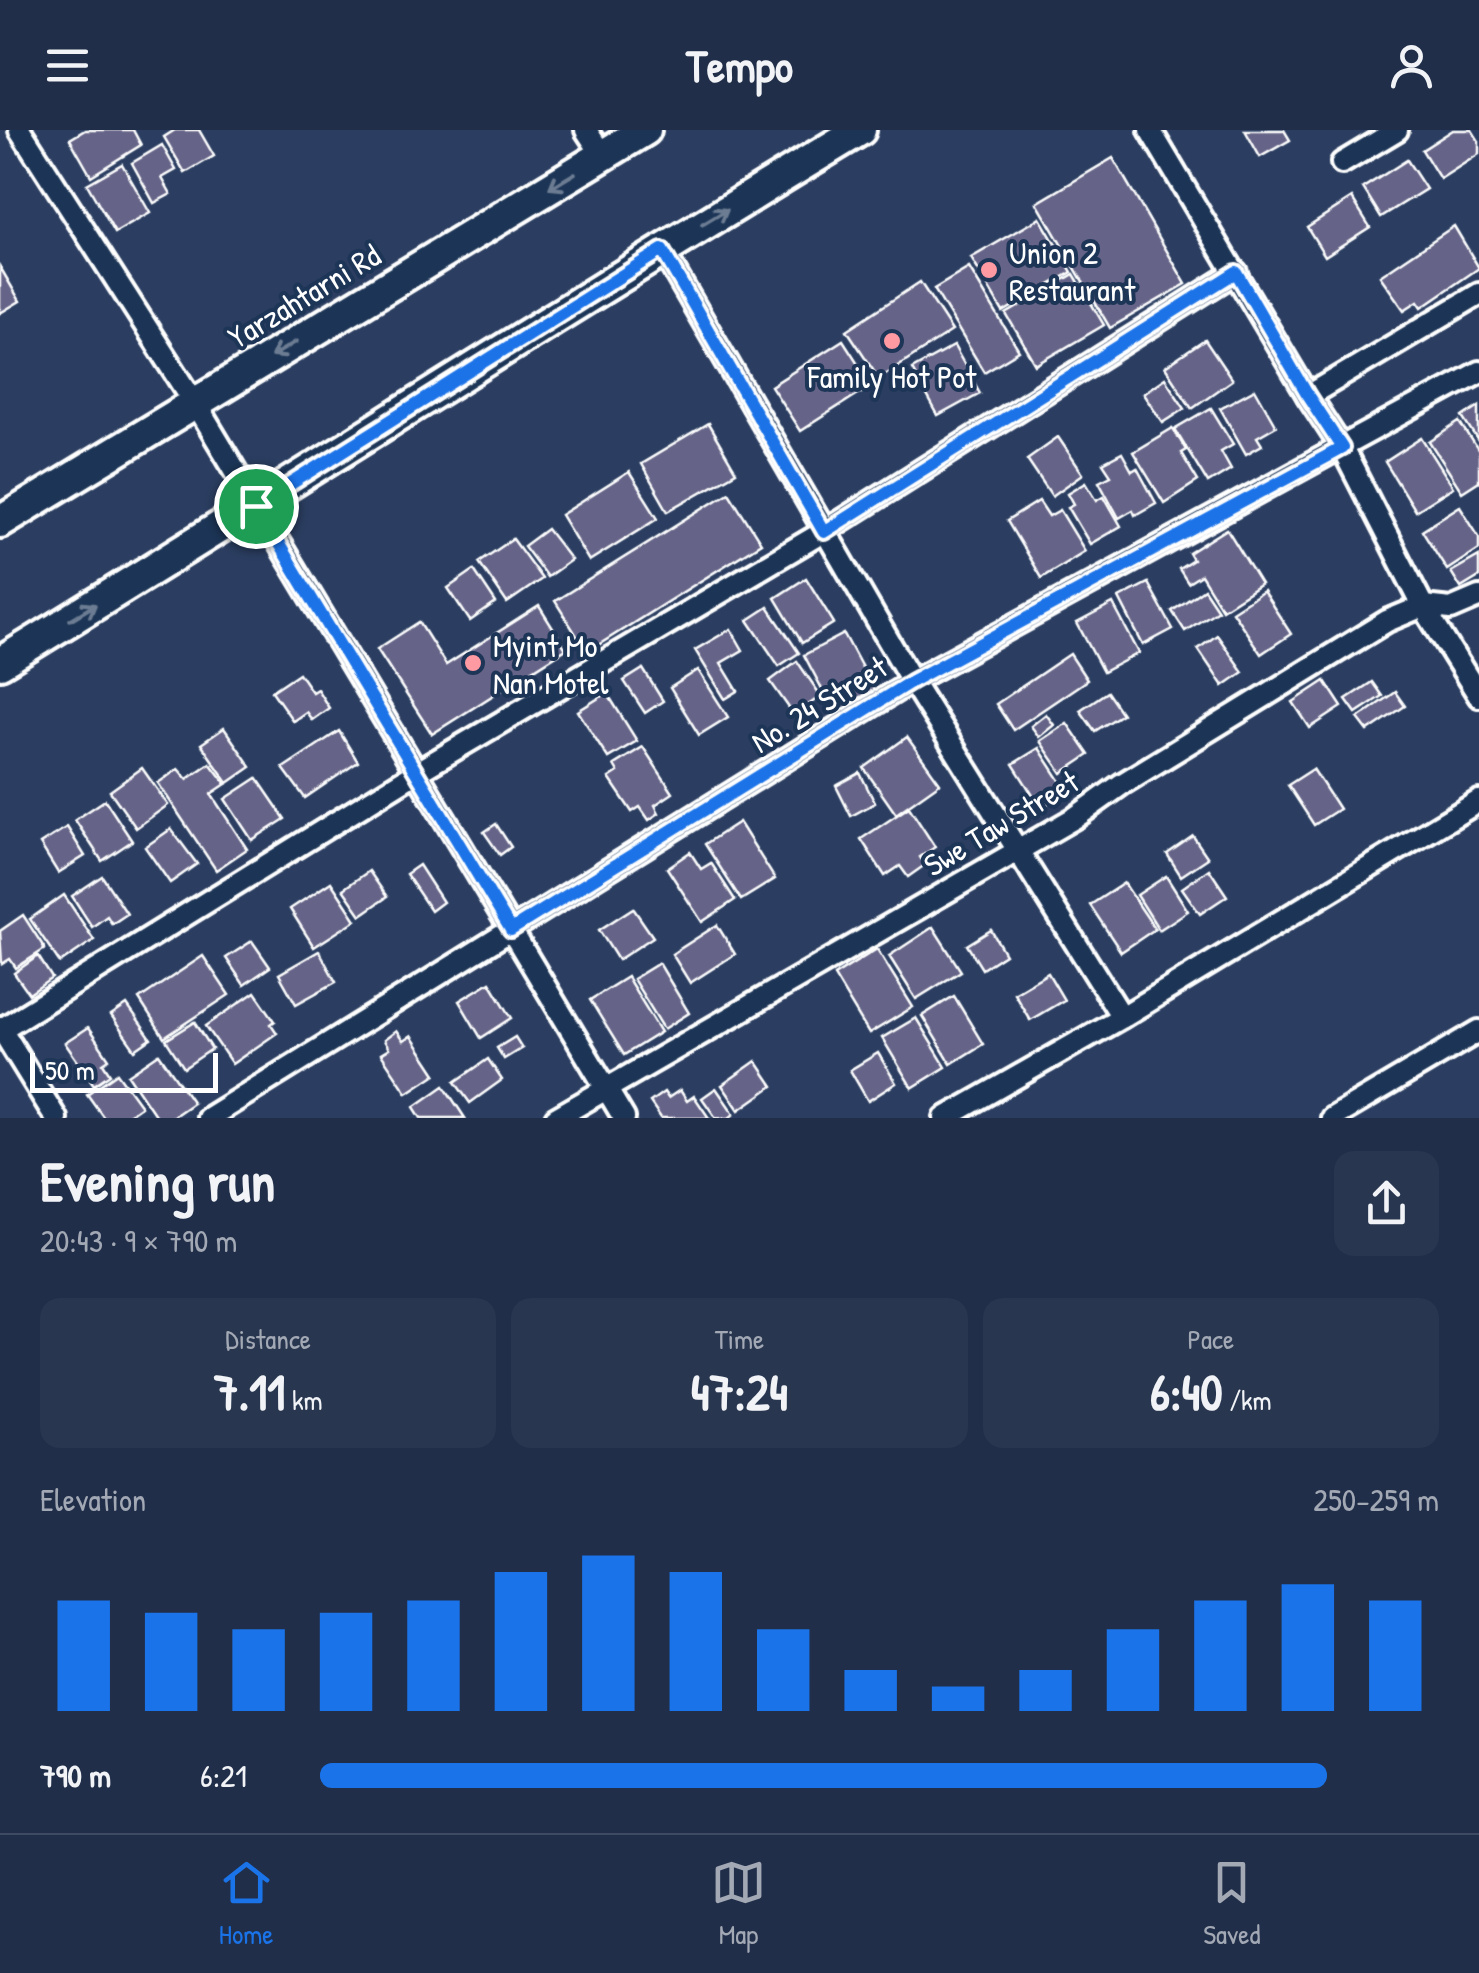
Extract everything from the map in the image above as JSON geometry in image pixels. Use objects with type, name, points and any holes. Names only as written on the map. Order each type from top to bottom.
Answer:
[{"type":"main road","name":"Yarzahtarni Rd","points":[[0,522],[645,130]]},
{"type":"main road","points":[[0,663],[860,130]]},
{"type":"street","points":[[20,130],[195,404],[624,1118]]},
{"type":"street","points":[[586,130],[603,156]]},
{"type":"street","points":[[1150,130],[1342,448],[1423,606],[1479,696]]},
{"type":"street","points":[[1342,163],[1396,130]]},
{"type":"street","points":[[662,250],[912,681],[1122,1017]]},
{"type":"street","points":[[56,1118],[0,1029],[417,772],[824,532],[1236,272]]},
{"type":"street","points":[[1308,396],[1479,294]]},
{"type":"street","name":"No. 24 Street","points":[[208,1118],[912,681],[1479,372]]},
{"type":"street","name":"Swe Taw Street","points":[[556,1118],[1017,851],[1387,622],[1423,606],[1451,609],[1479,597]]},
{"type":"street","points":[[946,1118],[1479,802]]},
{"type":"street","points":[[1332,1118],[1479,1031]]},
{"type":"building","points":[[85,130],[133,130],[141,145],[91,176],[70,139]]},
{"type":"building","points":[[175,130],[199,130],[214,156],[185,173],[164,137]]},
{"type":"building","points":[[1245,130],[1284,130],[1290,140],[1260,157]]},
{"type":"building","points":[[1453,130],[1472,130],[1479,141],[1479,154],[1440,179],[1422,150]]},
{"type":"building","points":[[162,145],[176,170],[162,178],[171,194],[154,203],[132,163]]},
{"type":"building","points":[[1113,158],[1186,284],[1110,328],[1037,203]]},
{"type":"building","points":[[1407,160],[1426,189],[1381,217],[1363,188]]},
{"type":"building","points":[[122,164],[150,213],[115,233],[87,184]]},
{"type":"building","points":[[1352,198],[1370,227],[1325,256],[1307,227]]},
{"type":"building","points":[[1040,218],[1072,272],[1003,312],[971,258]]},
{"type":"building","points":[[1454,226],[1479,268],[1422,307],[1418,301],[1404,310],[1380,276]]},
{"type":"building","points":[[0,267],[20,301],[0,313]]},
{"type":"building","points":[[969,268],[1019,351],[984,372],[934,289]]},
{"type":"building","points":[[1074,274],[1104,325],[1036,365],[1006,314]]},
{"type":"building","points":[[920,282],[952,331],[879,378],[847,330]]},
{"type":"building","points":[[843,340],[872,385],[800,431],[771,386]]},
{"type":"building","points":[[1205,340],[1232,380],[1192,408],[1165,367]]},
{"type":"building","points":[[954,346],[980,393],[938,416],[912,369]]},
{"type":"building","points":[[1165,378],[1185,408],[1163,422],[1143,393]]},
{"type":"building","points":[[1255,389],[1276,426],[1257,437],[1262,445],[1246,454],[1220,408]]},
{"type":"building","points":[[1479,406],[1479,442],[1463,417]]},
{"type":"building","points":[[1211,408],[1233,444],[1221,451],[1231,469],[1208,483],[1175,429]]},
{"type":"building","points":[[1460,422],[1479,452],[1479,481],[1462,492],[1430,442]]},
{"type":"building","points":[[708,424],[736,472],[668,511],[641,464]]},
{"type":"building","points":[[1173,428],[1186,450],[1181,453],[1198,481],[1164,503],[1133,452]]},
{"type":"building","points":[[1058,437],[1083,474],[1052,496],[1027,459]]},
{"type":"building","points":[[1422,438],[1453,487],[1415,511],[1385,462]]},
{"type":"building","points":[[1122,453],[1132,471],[1137,468],[1156,503],[1135,515],[1133,510],[1119,518],[1099,481],[1111,475],[1103,463]]},
{"type":"building","points":[[629,472],[658,518],[589,561],[561,515]]},
{"type":"building","points":[[1086,482],[1097,500],[1104,496],[1121,526],[1090,544],[1068,507],[1074,504],[1068,493]]},
{"type":"building","points":[[729,492],[761,543],[587,652],[555,601]]},
{"type":"building","points":[[1039,501],[1049,516],[1060,510],[1085,551],[1041,578],[1007,521]]},
{"type":"building","points":[[1460,506],[1479,536],[1479,549],[1447,570],[1422,530]]},
{"type":"building","points":[[547,529],[571,560],[547,577],[524,546]]},
{"type":"building","points":[[1227,529],[1261,584],[1222,609],[1201,575],[1188,583],[1179,569],[1193,560],[1189,553]]},
{"type":"building","points":[[513,539],[542,579],[507,603],[479,562]]},
{"type":"building","points":[[1479,556],[1479,577],[1461,588],[1451,572]]},
{"type":"building","points":[[474,570],[496,603],[470,621],[448,588]]},
{"type":"building","points":[[806,578],[834,623],[802,643],[775,598]]},
{"type":"building","points":[[1148,583],[1173,629],[1143,645],[1119,598]]},
{"type":"building","points":[[1204,589],[1218,610],[1185,631],[1172,611]]},
{"type":"building","points":[[1263,591],[1291,634],[1261,654],[1232,611]]},
{"type":"building","points":[[1113,604],[1139,653],[1103,672],[1077,623]]},
{"type":"building","points":[[539,606],[566,649],[432,734],[377,649],[419,622],[446,665]]},
{"type":"building","points":[[768,607],[799,653],[779,666],[748,620]]},
{"type":"building","points":[[731,629],[743,650],[721,663],[738,691],[725,699],[695,650]]},
{"type":"building","points":[[844,634],[874,690],[852,701],[846,691],[828,700],[804,655]]},
{"type":"building","points":[[1217,635],[1243,672],[1223,686],[1198,649]]},
{"type":"building","points":[[1070,654],[1087,680],[1013,730],[996,704]]},
{"type":"building","points":[[797,661],[821,696],[794,715],[770,681]]},
{"type":"building","points":[[643,669],[663,701],[645,713],[624,681]]},
{"type":"building","points":[[698,670],[728,717],[699,735],[670,688]]},
{"type":"building","points":[[299,673],[312,692],[317,689],[329,708],[312,720],[306,712],[293,721],[272,691]]},
{"type":"building","points":[[1325,681],[1342,707],[1310,728],[1293,702]]},
{"type":"building","points":[[1372,682],[1382,696],[1356,713],[1346,699]]},
{"type":"building","points":[[1107,692],[1122,714],[1095,731],[1080,710]]},
{"type":"building","points":[[1395,692],[1405,706],[1368,731],[1358,718]]},
{"type":"building","points":[[607,693],[637,741],[608,758],[578,711]]},
{"type":"building","points":[[1046,714],[1054,725],[1039,737],[1031,726]]},
{"type":"building","points":[[1067,723],[1089,755],[1062,773],[1040,741]]},
{"type":"building","points":[[224,728],[251,767],[228,783],[201,744]]},
{"type":"building","points":[[339,731],[358,762],[305,798],[283,768]]},
{"type":"building","points":[[907,737],[940,783],[896,814],[864,768]]},
{"type":"building","points":[[643,747],[673,793],[655,805],[659,813],[649,820],[640,807],[632,812],[609,778],[618,772],[614,765]]},
{"type":"building","points":[[1039,748],[1067,791],[1041,808],[1013,764]]},
{"type":"building","points":[[210,763],[226,784],[211,794],[247,849],[216,870],[158,783],[178,769],[187,779]]},
{"type":"building","points":[[142,768],[168,805],[136,828],[110,791]]},
{"type":"building","points":[[1313,769],[1339,809],[1314,825],[1288,785]]},
{"type":"building","points":[[860,773],[875,803],[851,816],[836,786]]},
{"type":"building","points":[[257,778],[285,819],[252,840],[225,799]]},
{"type":"building","points":[[105,800],[132,841],[102,861],[75,820]]},
{"type":"building","points":[[909,807],[935,847],[920,857],[925,865],[908,877],[900,866],[885,876],[861,839]]},
{"type":"building","points":[[739,822],[775,879],[741,900],[705,844]]},
{"type":"building","points":[[496,824],[511,847],[500,855],[484,832]]},
{"type":"building","points":[[67,827],[85,856],[58,873],[40,844]]},
{"type":"building","points":[[171,829],[197,864],[170,883],[145,847]]},
{"type":"building","points":[[1193,836],[1208,858],[1181,876],[1167,854]]},
{"type":"building","points":[[690,852],[701,869],[711,863],[735,900],[702,922],[667,868]]},
{"type":"building","points":[[419,865],[443,902],[431,911],[406,874]]},
{"type":"building","points":[[1209,869],[1227,896],[1200,914],[1182,888]]},
{"type":"building","points":[[369,871],[387,897],[361,915],[343,889]]},
{"type":"building","points":[[102,876],[127,914],[112,924],[107,916],[92,927],[72,896]]},
{"type":"building","points":[[1166,876],[1188,911],[1159,930],[1137,895]]},
{"type":"building","points":[[331,882],[356,920],[314,947],[290,909]]},
{"type":"building","points":[[1124,883],[1155,929],[1121,952],[1090,905]]},
{"type":"building","points":[[64,895],[94,940],[60,963],[30,919]]},
{"type":"building","points":[[633,908],[653,937],[618,960],[599,930]]},
{"type":"building","points":[[23,915],[45,949],[16,968],[10,959],[2,964],[0,931]]},
{"type":"building","points":[[717,925],[735,954],[690,983],[672,954]]},
{"type":"building","points":[[933,927],[961,971],[916,999],[889,956]]},
{"type":"building","points":[[991,930],[1005,954],[982,969],[967,945]]},
{"type":"building","points":[[252,941],[270,967],[244,985],[226,958]]},
{"type":"building","points":[[877,949],[913,1007],[869,1034],[834,976]]},
{"type":"building","points":[[319,951],[336,982],[296,1004],[279,974]]},
{"type":"building","points":[[38,956],[52,978],[29,994],[14,973]]},
{"type":"building","points":[[203,956],[229,995],[164,1038],[139,999]]},
{"type":"building","points":[[659,963],[689,1013],[664,1029],[633,979]]},
{"type":"building","points":[[1048,973],[1064,1000],[1030,1020],[1014,993]]},
{"type":"building","points":[[627,977],[661,1032],[624,1055],[590,1000]]},
{"type":"building","points":[[490,982],[512,1018],[481,1038],[459,1001]]},
{"type":"building","points":[[255,992],[275,1021],[271,1024],[277,1033],[232,1064],[206,1026]]},
{"type":"building","points":[[954,996],[983,1044],[951,1064],[922,1016]]},
{"type":"building","points":[[127,1005],[151,1039],[135,1050],[111,1016]]},
{"type":"building","points":[[916,1018],[946,1067],[912,1088],[882,1038]]},
{"type":"building","points":[[195,1022],[212,1049],[184,1068],[166,1040]]},
{"type":"building","points":[[88,1028],[109,1059],[103,1063],[110,1074],[94,1085],[65,1043]]},
{"type":"building","points":[[396,1031],[403,1041],[411,1036],[436,1074],[407,1093],[381,1054],[389,1049],[384,1040]]},
{"type":"building","points":[[515,1037],[522,1048],[504,1059],[497,1048]]},
{"type":"building","points":[[878,1053],[896,1083],[868,1101],[850,1070]]},
{"type":"building","points":[[159,1054],[193,1103],[171,1118],[157,1118],[128,1075]]},
{"type":"building","points":[[488,1059],[502,1080],[470,1103],[455,1082]]},
{"type":"building","points":[[756,1061],[773,1086],[739,1110],[722,1085]]},
{"type":"building","points":[[117,1073],[141,1106],[124,1118],[104,1118],[87,1094]]},
{"type":"building","points":[[444,1086],[465,1118],[421,1118],[414,1107]]},
{"type":"building","points":[[716,1088],[734,1114],[729,1118],[716,1118],[702,1098]]},
{"type":"building","points":[[680,1090],[687,1101],[694,1096],[709,1118],[661,1118],[650,1102],[664,1092],[668,1098]]},
{"type":"place","name":"Union 2 Restaurant","points":[[989,270]]},
{"type":"place","name":"Family Hot Pot","points":[[892,341]]},
{"type":"place","name":"Myint Mo Nan Motel","points":[[473,663]]},
{"type":"route","points":[[662,250],[824,532],[1236,272],[1342,448],[912,681],[511,930],[256,506],[662,250]]}]
